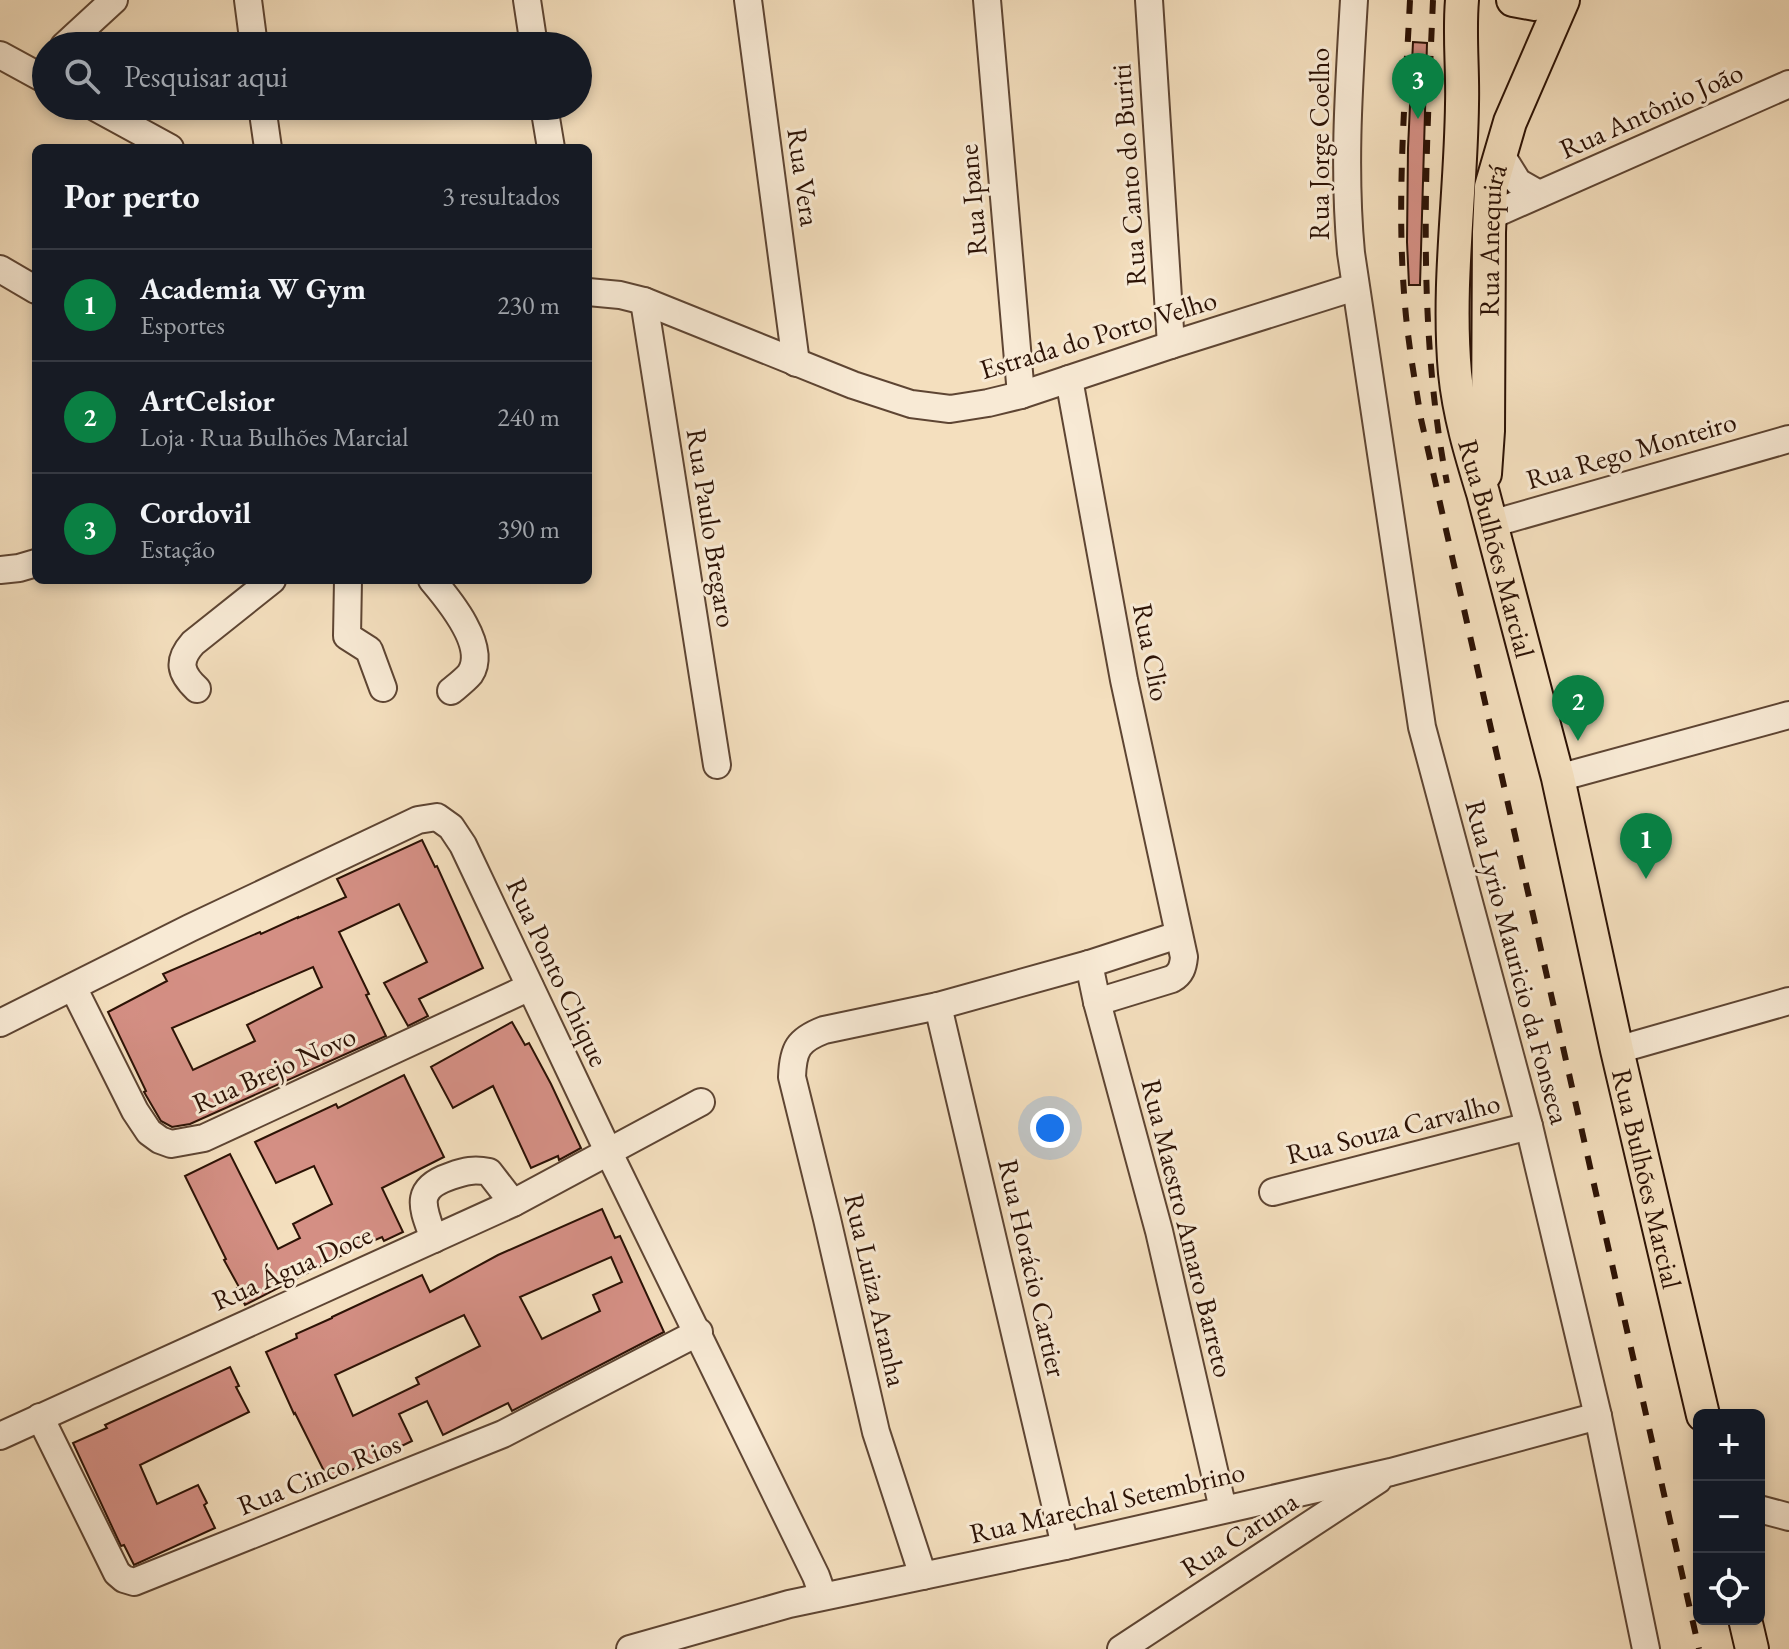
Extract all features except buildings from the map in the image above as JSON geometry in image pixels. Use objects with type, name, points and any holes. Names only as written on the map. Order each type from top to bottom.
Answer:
[{"type":"main road","name":"Rua Bulhões Marcial","points":[[1462,0],[1462,105],[1453,327],[1456,376],[1469,447],[1558,778],[1617,1050],[1702,1409]]},
{"type":"main road","points":[[1513,0],[1535,4],[1553,0]]},
{"type":"main road","name":"Rua Anequirá","points":[[1483,493],[1488,431],[1491,187],[1525,85],[1563,0]]},
{"type":"street","points":[[79,32],[114,0]]},
{"type":"street","points":[[248,0],[252,32]]},
{"type":"street","points":[[527,0],[532,32]]},
{"type":"street","name":"Rua Vera","points":[[748,0],[796,363]]},
{"type":"street","name":"Rua Ipane","points":[[987,0],[1021,395]]},
{"type":"street","name":"Rua Canto do Buriti","points":[[1149,0],[1171,345]]},
{"type":"street","name":"Rua Jorge Coelho","points":[[1354,0],[1346,128],[1347,197],[1355,287]]},
{"type":"street","points":[[0,55],[32,68]]},
{"type":"street","name":"Rua Antônio João","points":[[1490,216],[1789,84]]},
{"type":"street","points":[[119,120],[163,144]]},
{"type":"street","points":[[264,120],[267,144]]},
{"type":"street","points":[[546,120],[550,144]]},
{"type":"street","name":"Rua Antônio João","points":[[1500,153],[1518,182],[1539,194]]},
{"type":"street","points":[[0,269],[32,288]]},
{"type":"street","name":"Estrada do Porto Velho","points":[[592,292],[644,301],[853,385],[911,404],[950,409],[1021,395],[1355,287]]},
{"type":"street","name":"Rua Lyrio Mauricio da Fonseca","points":[[1355,287],[1422,727],[1529,1126],[1598,1416],[1643,1648]]},
{"type":"street","name":"Rua Paulo Bregaro","points":[[644,301],[717,765]]},
{"type":"street","name":"Rua Clio","points":[[1069,379],[1124,680],[1184,957],[1177,976],[1097,1002]]},
{"type":"street","name":"Rua Rego Monteiro","points":[[1491,524],[1789,439]]},
{"type":"street","points":[[0,570],[32,564]]},
{"type":"street","points":[[197,689],[187,680],[183,670],[187,651],[267,584]]},
{"type":"street","points":[[348,584],[347,636],[369,650],[383,688]]},
{"type":"street","points":[[435,584],[459,616],[475,645],[471,673],[451,691]]},
{"type":"street","points":[[1558,778],[1789,715]]},
{"type":"street","name":"Rua Ponto Chique","points":[[0,1023],[405,826],[437,817],[451,827],[463,845],[823,1596]]},
{"type":"street","points":[[938,1006],[1089,964],[1178,935]]},
{"type":"street","name":"Rua Maestro Amaro Barreto","points":[[1089,964],[1159,1231],[1223,1509]]},
{"type":"street","name":"Rua Brejo Novo","points":[[73,987],[135,1111],[149,1132],[171,1144],[204,1138],[530,987]]},
{"type":"street","points":[[1617,1050],[1789,1001]]},
{"type":"street","name":"Rua Luiza Aranha","points":[[923,1576],[876,1432],[792,1077],[792,1060],[807,1036],[938,1006]]},
{"type":"street","name":"Rua Horácio Cartier","points":[[938,1006],[1065,1546]]},
{"type":"street","name":"Rua Água Doce","points":[[0,1436],[513,1203],[701,1102]]},
{"type":"street","name":"Rua Souza Carvalho","points":[[1273,1192],[1529,1126]]},
{"type":"street","points":[[434,1239],[423,1209],[424,1196],[436,1181],[473,1169],[489,1172],[513,1203]]},
{"type":"street","name":"Rua Cinco Rios","points":[[40,1417],[117,1573],[134,1582],[503,1434],[699,1332]]},
{"type":"street","name":"Rua Marechal Setembrino","points":[[630,1649],[704,1626],[823,1596],[1065,1546],[1391,1472],[1598,1416]]},
{"type":"street","name":"Rua Caruna","points":[[1121,1649],[1391,1472]]},
{"type":"street","points":[[1277,1497],[1290,1516],[1288,1539]]},
{"type":"street","points":[[1765,1511],[1789,1517]]},
{"type":"railway","points":[[1410,0],[1401,229],[1406,319],[1421,419],[1699,1649]]},
{"type":"railway","points":[[1433,0],[1426,181],[1427,302],[1437,423],[1447,483]]},
{"type":"place","name":"Cordovil","points":[[1418,119]]},
{"type":"place","name":"ArtCelsior","points":[[1578,741]]},
{"type":"place","name":"Academia W Gym","points":[[1646,879]]}]
